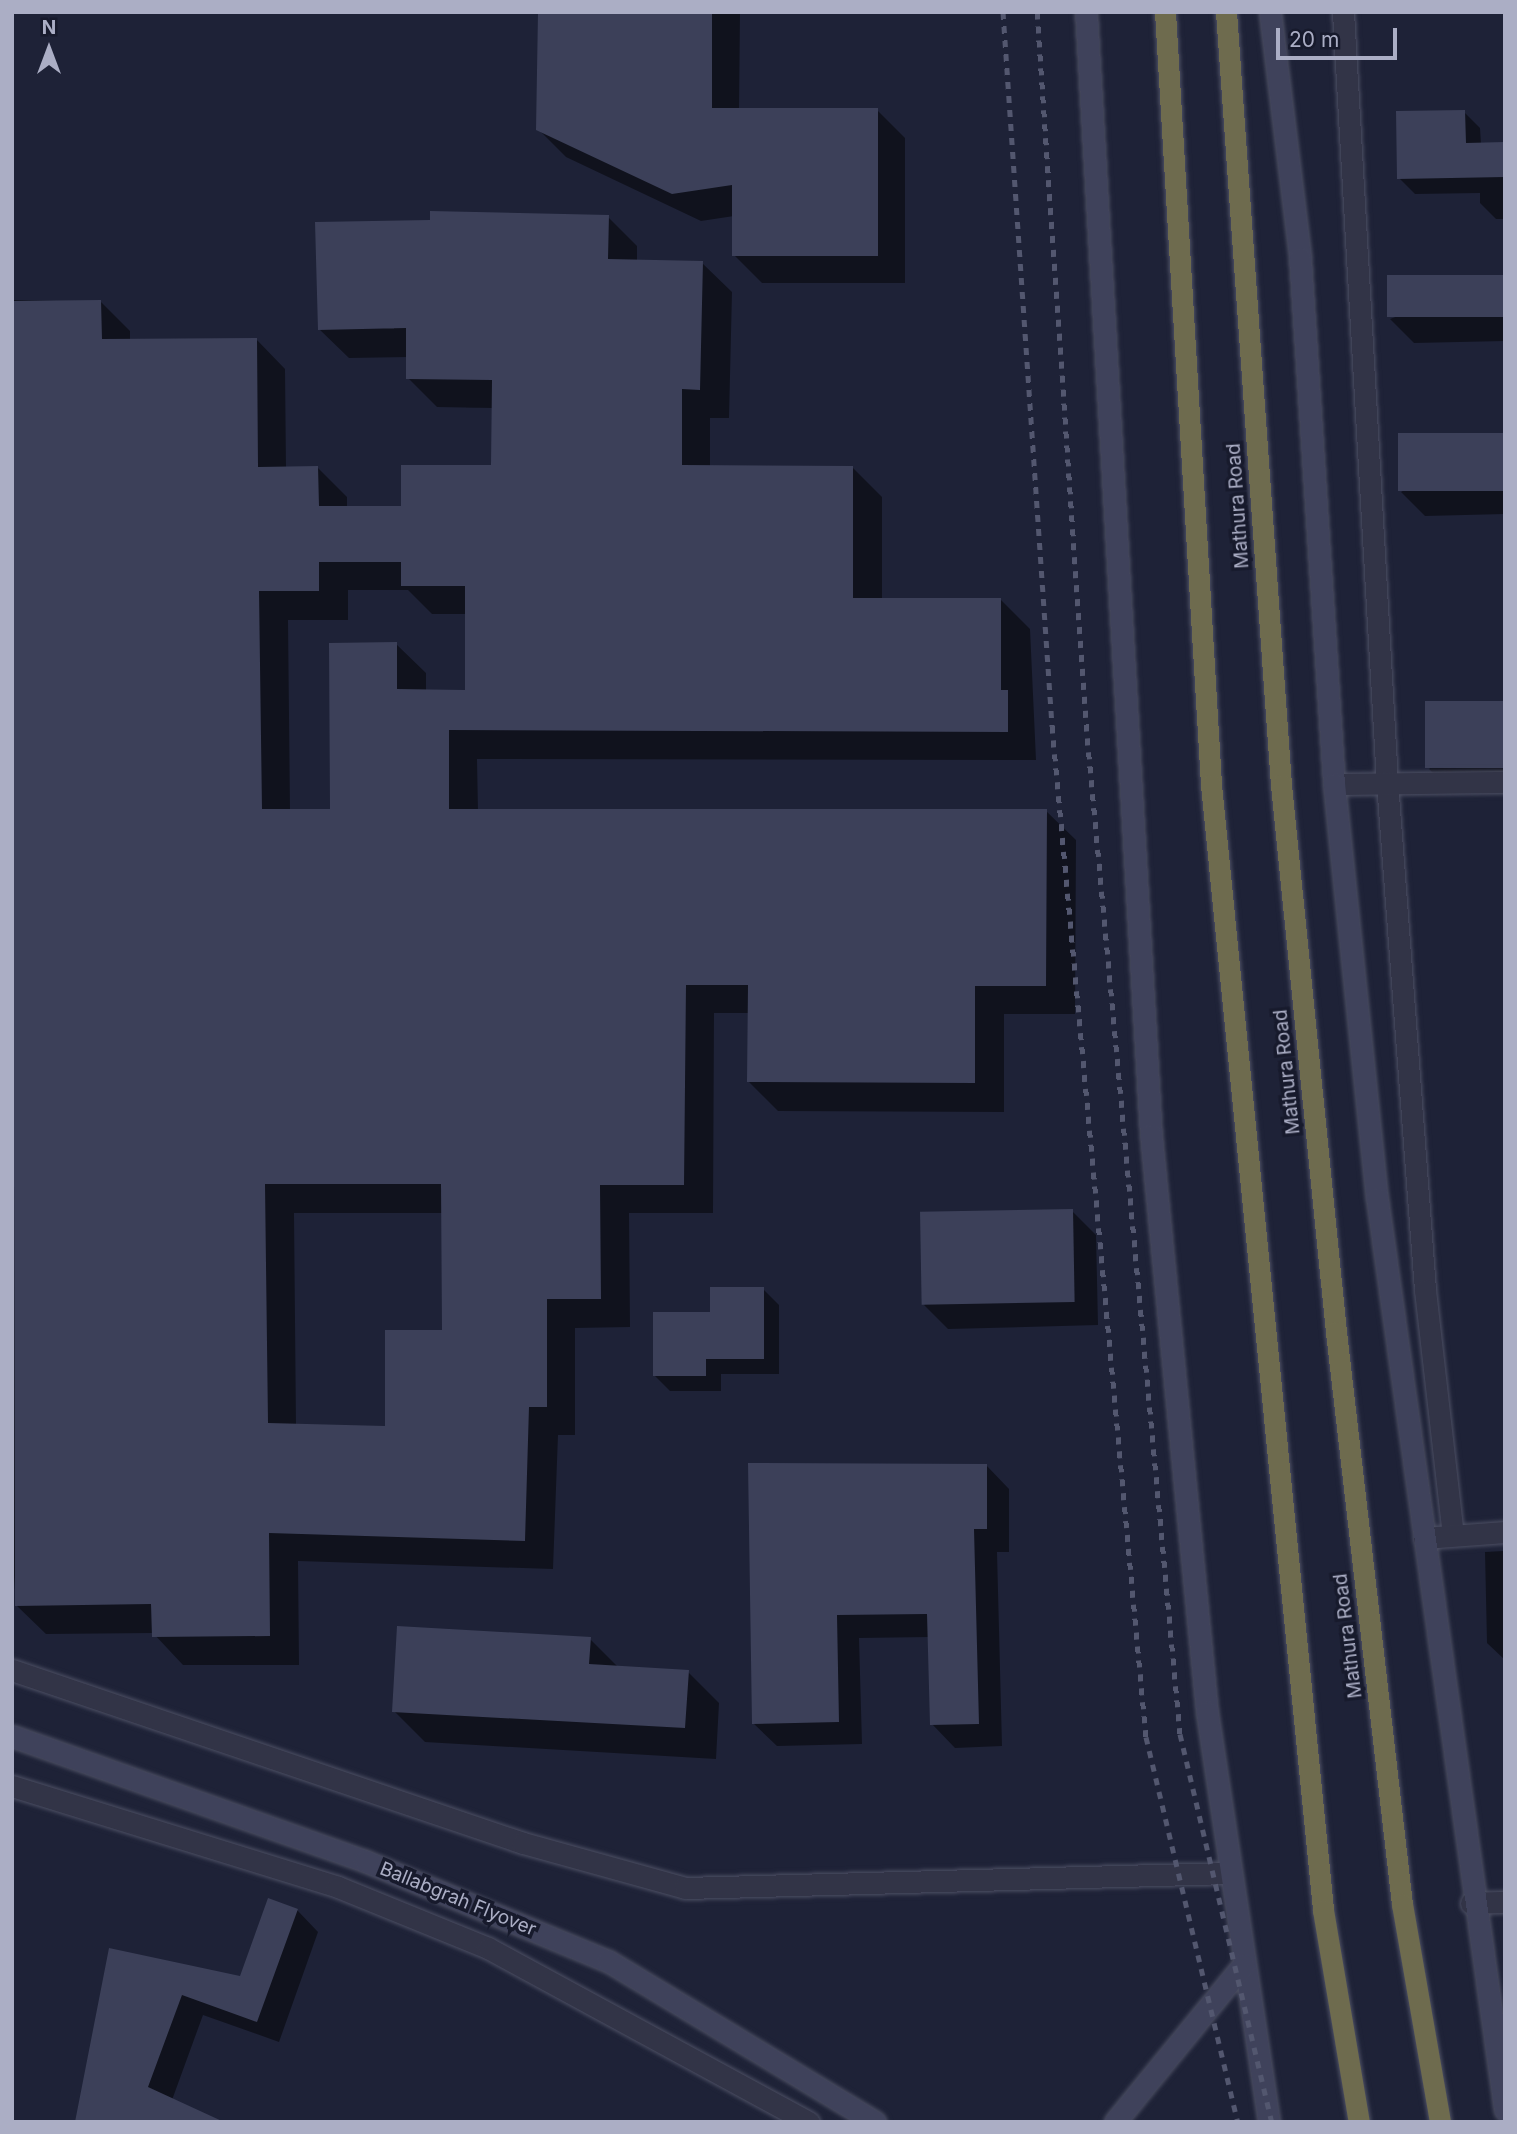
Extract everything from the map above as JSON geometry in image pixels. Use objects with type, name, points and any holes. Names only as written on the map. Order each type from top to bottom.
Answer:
[{"type":"highway","points":[[1165,12],[1214,813],[1323,1910],[1359,2122]]},
{"type":"highway","name":"Mathura Road","points":[[1226,12],[1281,785],[1327,1236],[1402,1904],[1440,2122]]},
{"type":"main road","points":[[1086,12],[1151,1135],[1228,1872],[1269,2122]]},
{"type":"main road","points":[[1270,12],[1300,258],[1334,784],[1377,1198],[1471,1903],[1505,2110]]},
{"type":"main road","name":"Ballabgrah Flyover","points":[[12,1736],[365,1861],[608,1961],[876,2122]]},
{"type":"main road","points":[[1115,2122],[1243,1965]]},
{"type":"street","points":[[1343,12],[1387,782],[1425,1290],[1453,1534]]},
{"type":"street","points":[[1334,784],[1505,782]]},
{"type":"street","points":[[1424,1538],[1505,1532]]},
{"type":"street","points":[[12,1670],[523,1843],[685,1888],[1228,1872]]},
{"type":"street","points":[[12,1786],[338,1887],[488,1948],[809,2122]]},
{"type":"street","points":[[1471,1903],[1505,1902]]},
{"type":"building","points":[[538,12],[712,12],[712,108],[878,108],[878,256],[732,256],[732,185],[672,194],[536,130]]},
{"type":"building","points":[[1465,110],[1466,143],[1505,142],[1505,177],[1397,179],[1396,111]]},
{"type":"building","points":[[430,211],[609,215],[608,259],[703,261],[700,390],[682,389],[682,465],[853,466],[853,598],[1001,598],[1001,690],[1008,690],[1008,732],[449,730],[449,809],[1047,809],[1046,986],[975,986],[975,1083],[747,1082],[748,985],[686,985],[684,1185],[600,1185],[601,1299],[547,1299],[547,1407],[529,1407],[525,1541],[269,1533],[270,1636],[152,1637],[151,1604],[15,1606],[12,301],[101,300],[102,339],[257,338],[258,467],[318,466],[319,506],[401,506],[401,465],[491,465],[492,380],[406,379],[406,328],[318,330],[315,222],[430,220]],"holes":[[[319,562],[401,562],[401,586],[465,586],[465,690],[397,689],[397,642],[329,643],[330,809],[262,809],[259,591],[319,591]],[[265,1184],[441,1184],[442,1330],[385,1330],[385,1426],[268,1423]]]},
{"type":"building","points":[[1387,275],[1505,275],[1505,317],[1387,317]]},
{"type":"building","points":[[1398,433],[1505,433],[1505,491],[1398,491]]},
{"type":"building","points":[[1425,701],[1505,701],[1505,768],[1425,768]]},
{"type":"building","points":[[1073,1209],[1075,1302],[922,1305],[920,1212]]},
{"type":"building","points":[[710,1287],[764,1287],[764,1359],[706,1359],[706,1376],[653,1376],[653,1312],[710,1312]]},
{"type":"building","points":[[748,1463],[987,1464],[987,1529],[974,1529],[979,1724],[930,1725],[927,1614],[837,1615],[839,1722],[752,1724]]},
{"type":"building","points":[[397,1626],[591,1637],[589,1664],[689,1670],[685,1728],[392,1712]]},
{"type":"building","points":[[268,1898],[298,1909],[257,2022],[182,1995],[148,2087],[224,2122],[75,2122],[109,1948],[240,1976]]},
{"type":"railway","points":[[1003,12],[1052,726],[1146,1737],[1238,2122]]},
{"type":"railway","points":[[1037,12],[1086,724],[1180,1734],[1272,2122]]}]
